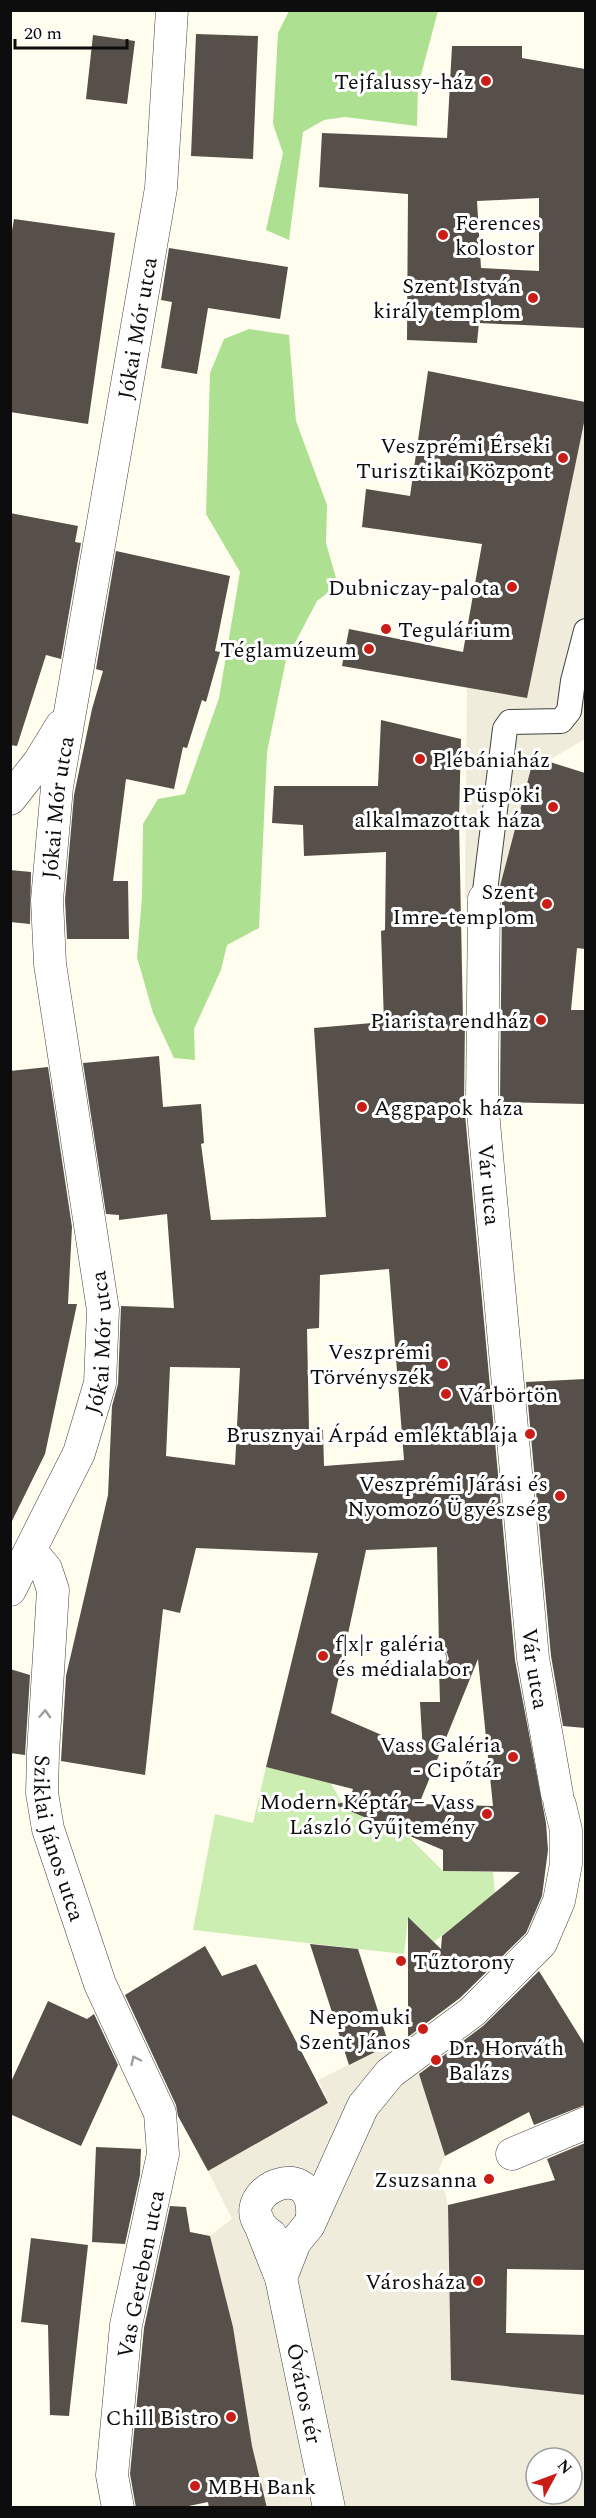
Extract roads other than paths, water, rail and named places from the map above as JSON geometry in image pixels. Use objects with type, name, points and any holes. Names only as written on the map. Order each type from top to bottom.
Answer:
[{"type":"street","name":"Jókai Mór utca","points":[[10,1590],[79,1453],[100,1383],[104,1310],[50,963],[47,900],[57,787],[161,188],[172,10]]},
{"type":"street","name":"Vár utca","points":[[307,2224],[363,2106],[390,2073],[416,2056],[472,2012],[541,1943],[559,1901],[566,1864],[566,1830],[523,1657],[482,1101],[484,899],[505,729],[510,722],[561,721],[569,711],[573,681],[585,632]]},
{"type":"street","points":[[10,799],[39,762],[70,712]]},
{"type":"street","name":"Sziklai János utca","points":[[31,1551],[46,1569],[53,1590],[42,1793],[48,1829],[100,1984],[160,2113]]},
{"type":"street","name":"Vas Gereben utca","points":[[118,2508],[112,2475],[126,2325],[163,2154],[160,2113]]},
{"type":"street","points":[[512,2154],[585,2122]]},
{"type":"street","points":[[281,2278],[295,2242],[307,2224],[310,2199],[305,2191],[288,2182],[270,2186],[262,2193],[258,2201],[258,2220],[263,2229],[279,2238],[296,2236],[307,2224]]},
{"type":"street","name":"Óváros tér","points":[[258,2220],[281,2278],[329,2508]]},
{"type":"lane","points":[[396,1658],[439,1658]]},
{"type":"place","name":"Tejfalussy-ház","points":[[486,81]]},
{"type":"place","name":"Ferences kolostor","points":[[443,235]]},
{"type":"place","name":"Szent István király templom","points":[[533,298]]},
{"type":"place","name":"Veszprémi Érseki Turisztikai Központ","points":[[563,458]]},
{"type":"place","name":"Dubniczay-palota","points":[[512,587]]},
{"type":"place","name":"Tegulárium","points":[[386,629]]},
{"type":"place","name":"Téglamúzeum","points":[[369,649]]},
{"type":"place","name":"Plébániaház","points":[[420,759]]},
{"type":"place","name":"Püspöki alkalmazottak háza","points":[[553,807]]},
{"type":"place","name":"Szent Imre-templom","points":[[547,904]]},
{"type":"place","name":"Piarista rendház","points":[[541,1020]]},
{"type":"place","name":"Aggpapok háza","points":[[362,1107]]},
{"type":"place","name":"Veszprémi Törvényszék","points":[[443,1364]]},
{"type":"place","name":"Várbörtön","points":[[446,1394]]},
{"type":"place","name":"Brusznyai Árpád emléktáblája","points":[[530,1434]]},
{"type":"place","name":"Veszprémi Járási és Nyomozó Ügyészség","points":[[560,1496]]},
{"type":"place","name":"f|x|r galéria és médialabor","points":[[323,1656]]},
{"type":"place","name":"Vass Galéria - Cipőtár","points":[[513,1757]]},
{"type":"place","name":"Modern Képtár – Vass László Gyűjtemény","points":[[487,1814]]},
{"type":"place","name":"Tűztorony","points":[[401,1961]]},
{"type":"place","name":"Nepomuki Szent János","points":[[423,2029]]},
{"type":"place","name":"Dr. Horváth Balázs","points":[[436,2060]]},
{"type":"place","name":"Zsuzsanna","points":[[489,2179]]},
{"type":"place","name":"Városháza","points":[[478,2281]]},
{"type":"place","name":"Chill Bistro","points":[[231,2417]]},
{"type":"place","name":"MBH Bank","points":[[195,2486]]}]
